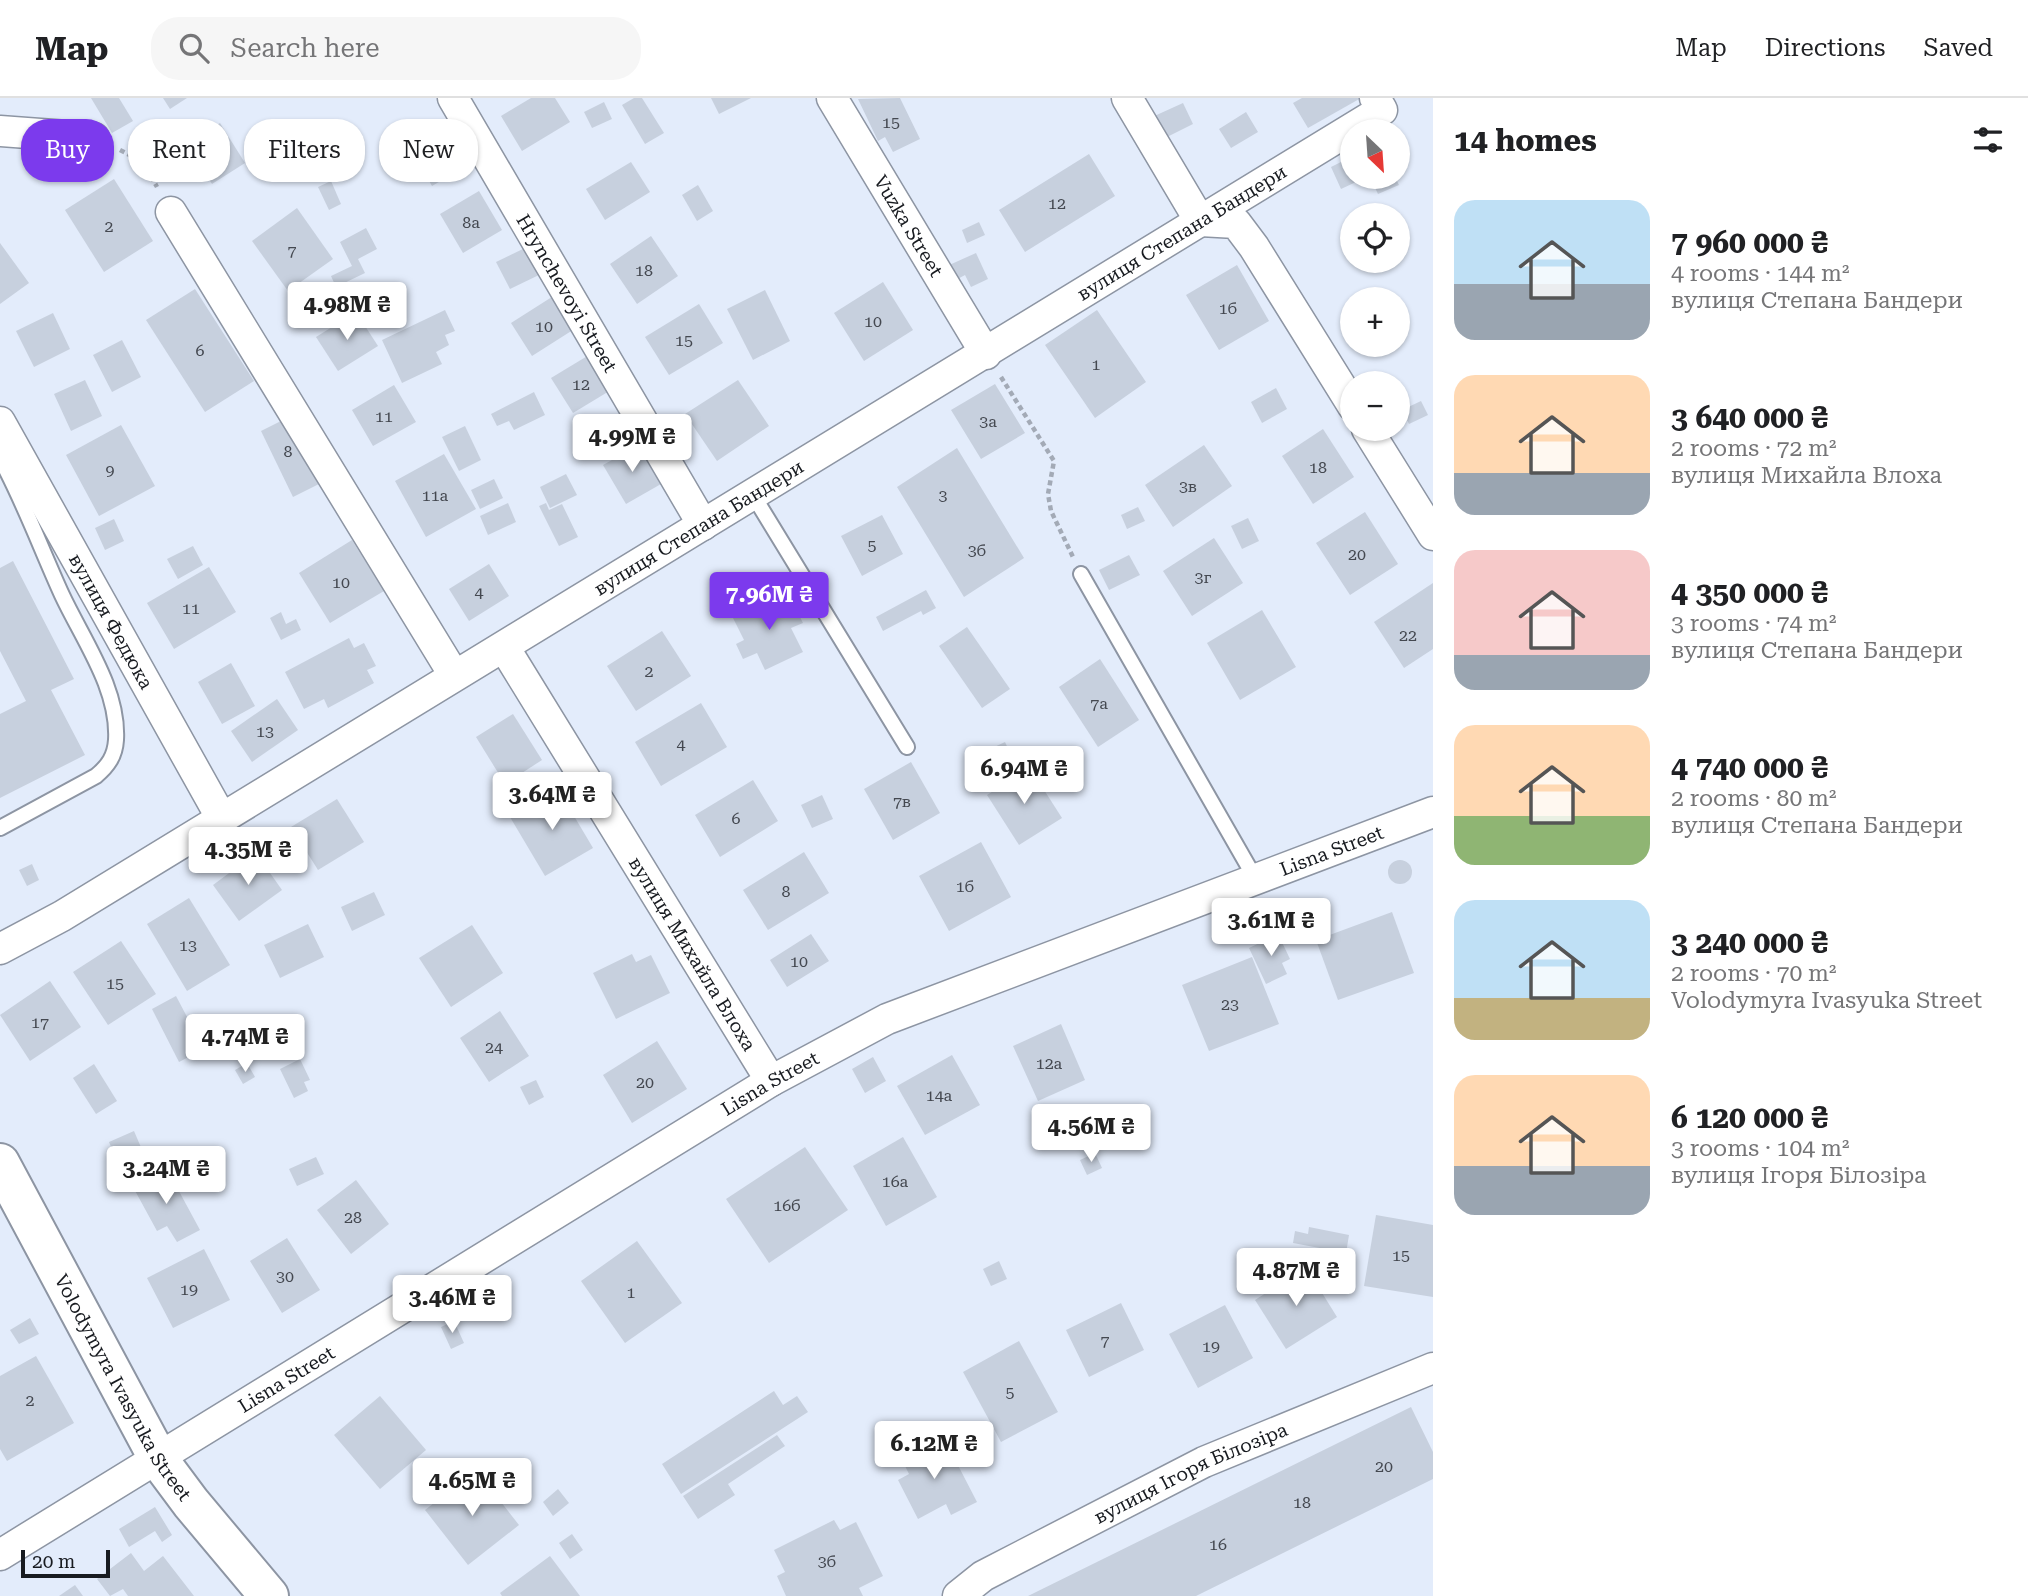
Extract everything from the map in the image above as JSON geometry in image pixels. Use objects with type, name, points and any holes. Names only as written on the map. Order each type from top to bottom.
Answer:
[{"type":"main road","name":"Volodymyra Ivasyuka Street","points":[[0,1163],[159,1460],[191,1503],[269,1596]]},
{"type":"street","name":"Hrynchevoyi Street","points":[[453,98],[704,525]]},
{"type":"street","name":"Vuzka Street","points":[[832,98],[986,354]]},
{"type":"street","points":[[1127,98],[1200,221],[1236,223],[1340,386]]},
{"type":"street","name":"вулиця Степана Бандери","points":[[0,950],[62,916],[222,819],[1382,110],[1375,98]]},
{"type":"street","points":[[0,131],[21,133]]},
{"type":"street","points":[[171,212],[454,675]]},
{"type":"street","name":"вулиця Федюка","points":[[0,422],[222,819]]},
{"type":"street","points":[[1374,441],[1433,535]]},
{"type":"street","name":"вулиця Михайла Влоха","points":[[504,647],[771,1081]]},
{"type":"street","name":"Lisna Street","points":[[0,1556],[771,1081],[887,1019],[1433,812]]},
{"type":"street","name":"вулиця Ігоря Білозіра","points":[[958,1596],[983,1576],[1204,1462],[1433,1368]]},
{"type":"lane","points":[[0,458],[99,669],[112,708],[116,739],[114,755],[107,767],[96,776],[0,828]]},
{"type":"lane","points":[[753,495],[907,747]]},
{"type":"lane","points":[[1081,574],[1255,878]]},
{"type":"path","points":[[114,148],[143,162],[171,212]]},
{"type":"path","points":[[986,354],[1054,461],[1048,494],[1051,511],[1081,574]]},
{"type":"building","points":[[91,98],[119,98],[132,119],[128,119],[128,124],[114,132],[114,119],[104,119]]},
{"type":"building","points":[[163,98],[187,98],[170,109]]},
{"type":"building","points":[[531,98],[555,98],[570,122],[522,151],[501,116]]},
{"type":"building","points":[[634,98],[642,98],[664,133],[645,144],[622,105]]},
{"type":"building","points":[[711,98],[751,98],[719,114]]},
{"type":"building","points":[[900,98],[920,139],[893,152],[885,137],[878,141],[858,99]]},
{"type":"building","points":[[1302,98],[1361,98],[1308,128],[1293,103]]},
{"type":"building","points":[[604,102],[612,119],[592,128],[584,112]]},
{"type":"building","points":[[1183,103],[1193,124],[1161,140],[1150,118]]},
{"type":"building","points":[[1246,112],[1258,132],[1231,148],[1219,129]]},
{"type":"building","points":[[230,139],[244,161],[230,173]]},
{"type":"building","points":[[1089,154],[1115,196],[1025,252],[999,210]]},
{"type":"building","points":[[631,162],[650,192],[605,220],[586,189]]},
{"type":"building","points":[[1340,162],[1340,187],[1331,167]]},
{"type":"building","points":[[114,179],[153,241],[104,272],[65,210],[109,182],[114,182]]},
{"type":"building","points":[[331,182],[341,204],[329,210],[318,187]]},
{"type":"building","points":[[698,185],[713,211],[697,221],[682,195]]},
{"type":"building","points":[[1376,189],[1390,189],[1378,194]]},
{"type":"building","points":[[479,191],[502,230],[463,253],[440,214]]},
{"type":"building","points":[[297,208],[333,259],[288,291],[252,241]]},
{"type":"building","points":[[979,222],[985,235],[967,243],[962,230]]},
{"type":"building","points":[[366,228],[377,249],[358,259],[365,273],[336,287],[331,276],[352,266],[340,242]]},
{"type":"building","points":[[651,236],[678,276],[637,304],[610,264]]},
{"type":"building","points":[[0,243],[29,283],[0,304]]},
{"type":"building","points":[[527,247],[541,274],[510,289],[496,262]]},
{"type":"building","points":[[976,253],[988,279],[971,287],[965,275],[954,281],[947,266]]},
{"type":"building","points":[[1237,265],[1269,321],[1219,350],[1186,295]]},
{"type":"building","points":[[883,282],[913,330],[864,361],[834,313]]},
{"type":"building","points":[[195,289],[254,381],[205,412],[146,320]]},
{"type":"building","points":[[765,290],[790,341],[753,360],[727,309]]},
{"type":"building","points":[[555,295],[576,328],[532,356],[511,323]]},
{"type":"building","points":[[699,304],[723,343],[669,375],[645,337]]},
{"type":"building","points":[[445,310],[455,331],[445,335],[449,345],[436,352],[442,364],[402,383],[382,340]]},
{"type":"building","points":[[1097,310],[1146,382],[1095,418],[1045,345]]},
{"type":"building","points":[[356,312],[378,346],[338,371],[316,337]]},
{"type":"building","points":[[53,313],[70,349],[34,367],[16,331]]},
{"type":"building","points":[[122,340],[141,377],[112,392],[93,355]]},
{"type":"building","points":[[589,355],[611,390],[573,413],[551,378]]},
{"type":"building","points":[[85,380],[102,416],[71,431],[54,394]]},
{"type":"building","points":[[738,380],[769,426],[717,461],[685,414]]},
{"type":"building","points":[[995,384],[1025,433],[981,459],[951,410]]},
{"type":"building","points":[[394,385],[416,422],[373,446],[352,410]]},
{"type":"building","points":[[1276,388],[1287,409],[1262,423],[1251,402]]},
{"type":"building","points":[[534,392],[545,415],[514,430],[509,421],[497,426],[491,414]]},
{"type":"building","points":[[1421,401],[1428,415],[1410,424],[1410,406]]},
{"type":"building","points":[[289,417],[321,483],[293,497],[261,431]]},
{"type":"building","points":[[121,425],[155,486],[99,516],[66,455]]},
{"type":"building","points":[[465,426],[481,460],[459,471],[442,437]]},
{"type":"building","points":[[1323,429],[1354,477],[1313,504],[1282,456]]},
{"type":"building","points":[[639,445],[661,484],[626,504],[603,465]]},
{"type":"building","points":[[1204,445],[1232,486],[1173,527],[1145,485]]},
{"type":"building","points":[[957,448],[1024,558],[964,597],[897,487]]},
{"type":"building","points":[[444,454],[476,509],[426,537],[395,481]]},
{"type":"building","points":[[566,474],[577,495],[550,508],[540,487]]},
{"type":"building","points":[[494,479],[503,498],[480,509],[471,490]]},
{"type":"building","points":[[508,503],[516,522],[488,535],[480,516]]},
{"type":"building","points":[[546,503],[549,510],[562,504],[578,537],[559,546],[539,506]]},
{"type":"building","points":[[1138,507],[1145,521],[1127,529],[1121,515]]},
{"type":"building","points":[[1365,512],[1398,564],[1350,595],[1316,543]]},
{"type":"building","points":[[882,515],[903,554],[862,576],[841,536]]},
{"type":"building","points":[[1248,518],[1259,541],[1242,549],[1231,526]]},
{"type":"building","points":[[114,519],[124,541],[105,550],[95,528]]},
{"type":"building","points":[[1214,538],[1243,583],[1192,616],[1163,571]]},
{"type":"building","points":[[352,540],[384,591],[330,623],[299,573]]},
{"type":"building","points":[[193,546],[203,565],[178,579],[167,559]]},
{"type":"building","points":[[1129,555],[1140,575],[1109,590],[1099,570]]},
{"type":"building","points":[[13,561],[74,679],[51,690],[85,755],[0,798],[0,714],[26,701],[0,651],[0,568]]},
{"type":"building","points":[[489,564],[509,596],[469,621],[449,589]]},
{"type":"building","points":[[209,567],[236,612],[174,649],[147,603]]},
{"type":"building","points":[[1433,583],[1433,649],[1404,668],[1374,622]]},
{"type":"building","points":[[926,590],[936,608],[923,615],[921,611],[883,631],[876,617]]},
{"type":"building","points":[[771,597],[777,609],[792,601],[803,623],[791,628],[803,652],[765,670],[757,653],[743,659],[736,644],[744,640],[732,616]]},
{"type":"building","points":[[1262,610],[1296,667],[1240,700],[1207,643]]},
{"type":"building","points":[[281,612],[286,624],[296,619],[301,630],[281,640],[270,618]]},
{"type":"building","points":[[967,627],[1010,689],[982,708],[939,646]]},
{"type":"building","points":[[662,631],[691,676],[636,711],[607,666]]},
{"type":"building","points":[[349,638],[354,648],[364,643],[376,666],[367,670],[374,683],[328,708],[324,699],[304,709],[285,672]]},
{"type":"building","points":[[1100,659],[1139,720],[1098,747],[1059,687]]},
{"type":"building","points":[[231,663],[255,706],[222,724],[198,682]]},
{"type":"building","points":[[277,699],[298,730],[252,762],[231,731]]},
{"type":"building","points":[[701,703],[727,747],[661,786],[635,742]]},
{"type":"building","points":[[513,714],[542,760],[505,784],[476,737]]},
{"type":"building","points":[[1005,742],[1016,766],[980,782],[969,759]]},
{"type":"building","points":[[911,762],[940,813],[893,840],[864,789]]},
{"type":"building","points":[[1030,768],[1062,818],[1019,845],[987,795]]},
{"type":"building","points":[[753,780],[778,821],[720,857],[695,815]]},
{"type":"building","points":[[558,789],[593,848],[545,876],[510,817]]},
{"type":"building","points":[[822,795],[833,819],[812,828],[801,805]]},
{"type":"building","points":[[337,799],[364,842],[318,870],[291,827]]},
{"type":"building","points":[[981,842],[1011,897],[949,931],[919,876]]},
{"type":"building","points":[[804,852],[829,893],[768,930],[743,890]]},
{"type":"building","points":[[256,853],[282,890],[239,921],[213,885]]},
{"type":"building","points":[[1400,860],[1408,864],[1412,872],[1408,880],[1400,884],[1392,880],[1388,872],[1392,864]]},
{"type":"building","points":[[32,864],[39,880],[27,886],[19,870]]},
{"type":"building","points":[[374,892],[385,915],[352,931],[341,907]]},
{"type":"building","points":[[189,898],[230,965],[187,991],[147,924]]},
{"type":"building","points":[[1392,912],[1414,973],[1338,1000],[1316,940]]},
{"type":"building","points":[[308,924],[324,957],[280,978],[264,945]]},
{"type":"building","points":[[472,925],[503,973],[451,1007],[419,958]]},
{"type":"building","points":[[811,934],[829,961],[787,987],[770,960]]},
{"type":"building","points":[[1278,934],[1290,959],[1282,963],[1287,974],[1266,984],[1249,948]]},
{"type":"building","points":[[121,941],[156,994],[108,1025],[73,972]]},
{"type":"building","points":[[632,954],[636,962],[651,955],[670,993],[616,1019],[593,973]]},
{"type":"building","points":[[1252,957],[1279,1024],[1209,1051],[1182,985]]},
{"type":"building","points":[[50,981],[81,1027],[30,1061],[0,1015]]},
{"type":"building","points":[[176,996],[204,1049],[179,1062],[152,1009]]},
{"type":"building","points":[[500,1011],[529,1056],[489,1082],[460,1038]]},
{"type":"building","points":[[1061,1024],[1085,1080],[1038,1101],[1013,1046]]},
{"type":"building","points":[[657,1041],[687,1089],[632,1123],[603,1075]]},
{"type":"building","points":[[952,1055],[980,1105],[925,1135],[897,1086]]},
{"type":"building","points":[[873,1057],[886,1081],[865,1093],[852,1069]]},
{"type":"building","points":[[300,1059],[310,1080],[304,1082],[308,1091],[294,1098],[280,1069]]},
{"type":"building","points":[[247,1063],[255,1077],[243,1084],[235,1070]]},
{"type":"building","points":[[94,1064],[117,1101],[96,1114],[73,1078]]},
{"type":"building","points":[[536,1080],[544,1097],[529,1105],[520,1087]]},
{"type":"building","points":[[134,1131],[146,1159],[133,1165],[128,1153],[116,1159],[109,1142]]},
{"type":"building","points":[[903,1137],[937,1197],[886,1226],[853,1166]]},
{"type":"building","points":[[805,1147],[848,1210],[769,1263],[726,1199]]},
{"type":"building","points":[[1095,1153],[1102,1168],[1087,1175],[1080,1160]]},
{"type":"building","points":[[316,1157],[324,1174],[297,1186],[289,1169]]},
{"type":"building","points":[[167,1169],[200,1230],[177,1242],[167,1226],[157,1231],[133,1187]]},
{"type":"building","points":[[356,1180],[389,1224],[351,1254],[317,1210]]},
{"type":"building","points":[[1376,1215],[1433,1225],[1433,1297],[1364,1286]]},
{"type":"building","points":[[1309,1227],[1349,1235],[1346,1253],[1293,1243],[1295,1231],[1308,1234]]},
{"type":"building","points":[[287,1238],[320,1290],[282,1313],[250,1261]]},
{"type":"building","points":[[637,1241],[682,1303],[625,1343],[581,1281]]},
{"type":"building","points":[[204,1249],[230,1300],[173,1328],[147,1278]]},
{"type":"building","points":[[999,1261],[1007,1279],[991,1286],[983,1269]]},
{"type":"building","points":[[1306,1267],[1337,1317],[1286,1349],[1255,1300]]},
{"type":"building","points":[[1121,1303],[1144,1350],[1089,1377],[1066,1330]]},
{"type":"building","points":[[1225,1305],[1253,1358],[1198,1388],[1169,1334]]},
{"type":"building","points":[[30,1318],[39,1334],[19,1344],[10,1330]]},
{"type":"building","points":[[454,1321],[464,1343],[451,1349],[441,1327]]},
{"type":"building","points":[[1019,1341],[1058,1412],[1001,1442],[963,1372]]},
{"type":"building","points":[[36,1356],[74,1423],[7,1461],[0,1449],[0,1376]]},
{"type":"building","points":[[774,1391],[783,1405],[797,1396],[808,1412],[681,1494],[662,1464]]},
{"type":"building","points":[[380,1396],[426,1450],[380,1489],[334,1435]]},
{"type":"building","points":[[1411,1407],[1433,1452],[1433,1479],[1196,1596],[1028,1596]]},
{"type":"building","points":[[777,1435],[785,1446],[728,1484],[735,1495],[698,1519],[683,1496]]},
{"type":"building","points":[[926,1440],[931,1452],[947,1444],[977,1502],[951,1515],[946,1504],[918,1519],[898,1480],[909,1474],[899,1454]]},
{"type":"building","points":[[476,1470],[519,1525],[468,1565],[425,1510]]},
{"type":"building","points":[[558,1489],[569,1503],[553,1516],[543,1502]]},
{"type":"building","points":[[155,1507],[172,1535],[162,1542],[155,1531],[129,1547],[119,1529]]},
{"type":"building","points":[[834,1520],[840,1530],[856,1522],[883,1576],[859,1588],[863,1596],[786,1596],[777,1576],[785,1572],[774,1550]]},
{"type":"building","points":[[572,1534],[583,1550],[570,1559],[559,1543]]},
{"type":"building","points":[[131,1553],[144,1571],[163,1556],[194,1596],[128,1596],[123,1589],[110,1596],[97,1579]]},
{"type":"building","points":[[550,1556],[580,1596],[502,1596],[500,1593]]},
{"type":"building","points":[[75,1585],[83,1596],[59,1596]]}]
